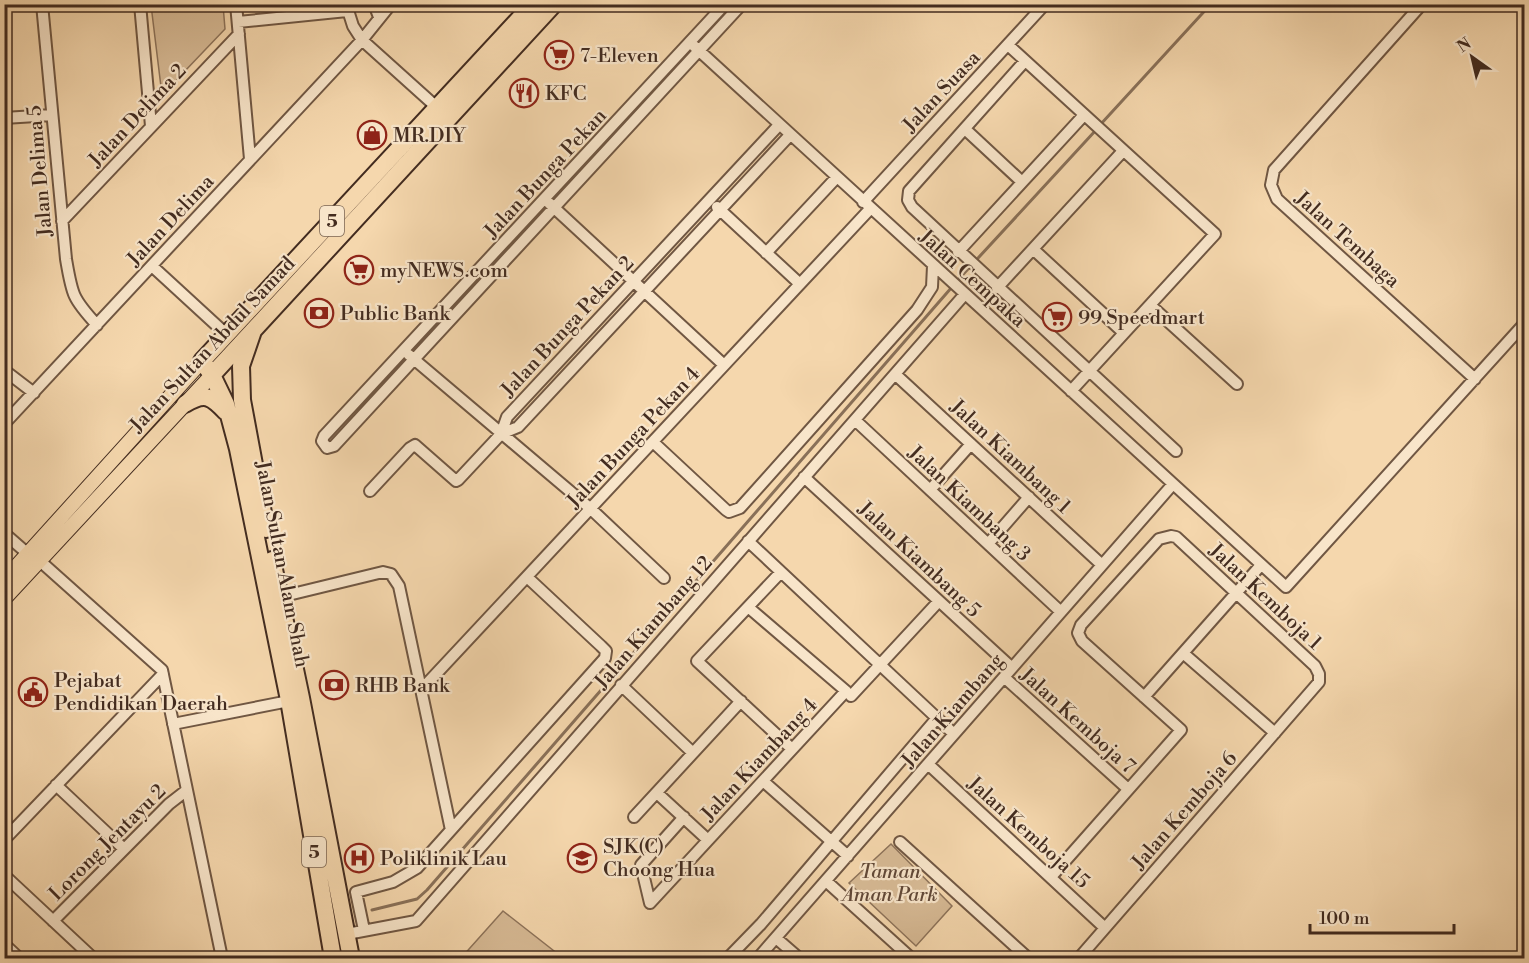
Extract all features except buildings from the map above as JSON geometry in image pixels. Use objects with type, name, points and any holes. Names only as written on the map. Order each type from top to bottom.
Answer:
[{"type":"highway","name":"5","points":[[444,113],[533,4]]},
{"type":"highway","name":"5","points":[[444,113],[554,4]]},
{"type":"highway","name":"Jalan Sultan Abdul Samad","points":[[217,369],[444,113]]},
{"type":"highway","name":"Jalan Sultan Abdul Samad","points":[[207,355],[444,113]]},
{"type":"highway","points":[[242,400],[241,366],[253,331]]},
{"type":"highway","name":"5","points":[[207,355],[242,400]]},
{"type":"highway","name":"Jalan Sultan Alam Shah","points":[[217,369],[231,417],[351,958]]},
{"type":"highway","points":[[185,404],[195,398],[208,396],[231,417]]},
{"type":"highway","name":"Jalan Sultan Alam Shah","points":[[242,400],[280,597],[333,958]]},
{"type":"main road","name":"Jalan Sultan Abdul Samad","points":[[4,598],[34,558],[207,355]]},
{"type":"main road","name":"Jalan Sultan Abdul Samad","points":[[4,580],[34,558],[217,369]]},
{"type":"street","name":"Jalan Delima 5","points":[[42,4],[62,221],[73,294],[78,304],[97,325]]},
{"type":"street","points":[[140,4],[151,126]]},
{"type":"street","points":[[236,4],[250,159]]},
{"type":"street","points":[[374,4],[379,17]]},
{"type":"street","name":"Jalan Delima","points":[[4,424],[362,40],[391,4]]},
{"type":"street","name":"Jalan Bunga Pekan","points":[[725,4],[549,203],[414,359],[334,446],[327,448],[322,441],[324,436],[405,351],[549,203],[698,51],[742,4]]},
{"type":"street","name":"Jalan Suasa","points":[[867,205],[1045,4]]},
{"type":"street","name":"Jalan Tembaga","points":[[1422,4],[1274,170],[1271,185],[1277,199],[1475,379]]},
{"type":"street","points":[[238,22],[347,8],[362,40],[444,113]]},
{"type":"street","name":"Jalan Delima 2","points":[[62,221],[238,34]]},
{"type":"street","name":"Jalan Cempaka","points":[[690,43],[1286,587],[1475,379]]},
{"type":"street","points":[[1008,45],[1215,234],[1071,391]]},
{"type":"street","points":[[1025,61],[909,191],[908,200],[912,207],[997,288],[1176,451]]},
{"type":"street","points":[[4,118],[52,115]]},
{"type":"street","points":[[961,254],[1022,182],[1088,118]]},
{"type":"street","name":"Jalan Bunga Pekan 2","points":[[501,434],[507,417],[779,125]]},
{"type":"street","points":[[965,129],[1022,182]]},
{"type":"street","name":"Jalan Bunga Pekan 2","points":[[501,434],[518,428],[790,135]]},
{"type":"street","points":[[997,288],[1124,151]]},
{"type":"street","points":[[766,253],[837,177]]},
{"type":"street","points":[[709,200],[800,284]]},
{"type":"street","points":[[549,203],[724,365]]},
{"type":"street","name":"Jalan Bunga Pekan 4","points":[[421,690],[800,284],[867,205]]},
{"type":"street","points":[[1033,249],[1124,333]]},
{"type":"street","points":[[152,266],[226,334]]},
{"type":"street","points":[[653,442],[726,510],[729,512],[740,508],[917,310],[932,287],[933,266]]},
{"type":"street","name":"Jalan Kiambang 12","points":[[347,934],[416,921],[965,294]]},
{"type":"street","points":[[1150,305],[1237,384]]},
{"type":"street","points":[[1475,379],[1524,324]]},
{"type":"street","points":[[405,351],[591,509],[664,578]]},
{"type":"street","points":[[4,370],[34,393]]},
{"type":"street","name":"Jalan Kiambang 1","points":[[895,374],[1102,565]]},
{"type":"street","name":"Jalan Kiambang 3","points":[[855,420],[1061,612]]},
{"type":"street","points":[[370,491],[415,445],[456,481],[501,434]]},
{"type":"street","points":[[930,490],[971,444]]},
{"type":"street","name":"Jalan Kiambang 5","points":[[804,477],[1012,668]]},
{"type":"street","name":"Jalan Kiambang","points":[[758,958],[1173,484]]},
{"type":"street","points":[[988,544],[1029,497]]},
{"type":"street","points":[[4,533],[162,670],[222,958]]},
{"type":"street","name":"Jalan Kemboja 1","points":[[1144,697],[1082,641],[1078,633],[1081,625],[1143,556],[1161,538],[1171,536],[1176,537],[1315,666],[1319,674],[1317,686]]},
{"type":"street","points":[[748,541],[954,734]]},
{"type":"street","points":[[1051,877],[1181,730],[1144,697],[1261,565]]},
{"type":"street","points":[[781,572],[697,660],[792,749]]},
{"type":"street","points":[[280,597],[383,573],[392,574],[399,586],[451,831]]},
{"type":"street","points":[[364,930],[356,892],[393,882],[417,868],[605,658],[606,651],[527,577]]},
{"type":"street","name":"Jalan Kiambang 4","points":[[684,817],[641,866],[650,903],[792,749],[881,666],[939,601]]},
{"type":"street","points":[[748,607],[849,694]]},
{"type":"street","points":[[1183,653],[1275,733]]},
{"type":"street","points":[[4,840],[163,674]]},
{"type":"street","name":"Jalan Kemboja 7","points":[[1004,677],[1128,789]]},
{"type":"street","points":[[621,685],[693,753]]},
{"type":"street","name":"Jalan Kemboja 6","points":[[1079,958],[1317,686]]},
{"type":"street","points":[[174,724],[295,699]]},
{"type":"street","points":[[634,817],[741,701]]},
{"type":"street","name":"Jalan Kiambang","points":[[728,958],[761,924],[937,718]]},
{"type":"street","name":"Jalan Kemboja 15","points":[[928,764],[1105,928]]},
{"type":"street","points":[[763,781],[848,856]]},
{"type":"street","points":[[56,785],[124,849]]},
{"type":"street","name":"Lorong Jentayu 2","points":[[53,921],[169,804],[187,790]]},
{"type":"street","points":[[657,793],[708,840]]},
{"type":"street","points":[[900,842],[1028,958]]},
{"type":"street","points":[[4,875],[93,958]]},
{"type":"street","points":[[826,881],[911,958]]},
{"type":"street","points":[[776,938],[794,957]]},
{"type":"street","points":[[4,944],[19,958]]},
{"type":"green space","points":[[151,5],[223,5],[225,29],[162,95]]},
{"type":"green space","name":"Taman Aman Park","points":[[891,844],[952,906],[916,946],[849,883]]},
{"type":"green space","points":[[503,911],[563,958],[461,958]]},
{"type":"waterway","points":[[1100,125],[1211,4]]},
{"type":"waterway","points":[[956,282],[1096,130]]},
{"type":"waterway","points":[[372,910],[417,899],[427,890],[952,287]]},
{"type":"place","name":"7-Eleven","points":[[559,55]]},
{"type":"place","name":"KFC","points":[[524,93]]},
{"type":"place","name":"MR.DIY","points":[[372,135]]},
{"type":"place","name":"myNEWS.com","points":[[359,270]]},
{"type":"place","name":"Public Bank","points":[[319,313]]},
{"type":"place","name":"99 Speedmart","points":[[1057,317]]},
{"type":"place","name":"RHB Bank","points":[[334,685]]},
{"type":"place","name":"Pejabat Pendidikan Daerah","points":[[33,692]]},
{"type":"place","name":"Poliklinik Lau","points":[[359,858]]},
{"type":"place","name":"SJK(C) Choong Hua","points":[[582,858]]}]
